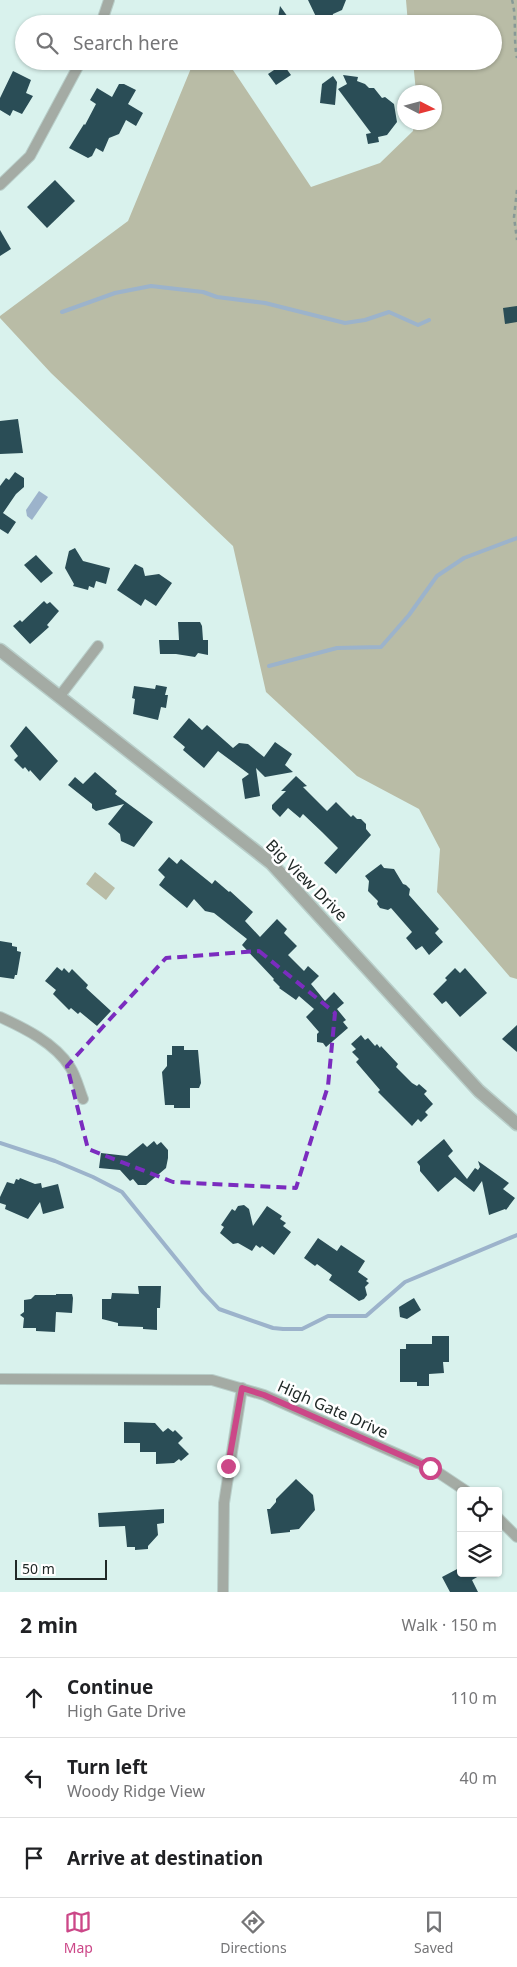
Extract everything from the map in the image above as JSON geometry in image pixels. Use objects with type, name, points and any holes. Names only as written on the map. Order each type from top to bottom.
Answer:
[{"type":"street","points":[[104,15],[109,0]]},
{"type":"street","points":[[0,185],[30,156],[76,70]]},
{"type":"street","points":[[59,698],[98,646]]},
{"type":"street","name":"Big View Drive","points":[[0,650],[271,862],[479,1091],[517,1124]]},
{"type":"street","points":[[0,1017],[16,1024],[54,1048],[70,1067],[83,1099]]},
{"type":"street","name":"High Gate Drive","points":[[0,1379],[212,1380],[264,1395],[430,1468],[460,1487]]},
{"type":"street","points":[[224,1592],[224,1503],[242,1388]]},
{"type":"street","points":[[502,1522],[517,1537]]},
{"type":"path","points":[[512,0],[517,58]]},
{"type":"path","points":[[517,190],[514,217],[517,240]]},
{"type":"highlighted area","points":[[259,951],[335,1013],[328,1086],[296,1188],[173,1182],[88,1149],[67,1066],[166,958]]},
{"type":"green space","points":[[406,0],[517,0],[517,979],[510,977],[437,892],[440,849],[419,809],[357,776],[266,692],[233,546],[51,373],[0,318],[0,316],[128,221],[190,70],[233,70],[311,187],[380,163],[413,130],[442,130],[442,85],[415,85],[414,70],[502,70],[502,15],[407,15]]},
{"type":"green space","points":[[95,872],[115,888],[106,900],[86,884]]},
{"type":"water","points":[[39,491],[48,497],[32,520],[27,516],[26,510]]},
{"type":"building","points":[[308,0],[346,0],[342,10],[333,15],[315,15]]},
{"type":"building","points":[[280,6],[286,15],[278,15]]},
{"type":"building","points":[[274,70],[287,70],[291,75],[276,85],[268,74]]},
{"type":"building","points":[[13,71],[31,80],[26,93],[33,96],[22,114],[13,110],[10,116],[0,110],[0,98]]},
{"type":"building","points":[[343,75],[358,77],[357,81],[369,88],[374,88],[382,98],[385,97],[394,104],[397,122],[387,135],[378,137],[379,142],[368,144],[366,134],[371,133],[338,89],[347,84]]},
{"type":"building","points":[[333,76],[337,82],[335,105],[320,103],[322,84]]},
{"type":"building","points":[[119,84],[124,84],[136,90],[128,104],[143,113],[136,126],[126,120],[119,134],[109,138],[103,152],[96,148],[92,156],[88,158],[69,148],[85,125],[96,104],[90,100],[97,88],[112,97]]},
{"type":"building","points":[[55,180],[75,201],[47,228],[27,207]]},
{"type":"building","points":[[0,230],[11,249],[0,256]]},
{"type":"building","points":[[517,306],[517,322],[505,324],[503,308]]},
{"type":"building","points":[[18,419],[23,453],[0,454],[0,421]]},
{"type":"building","points":[[15,472],[24,478],[24,487],[16,494],[3,513],[16,522],[8,534],[0,529],[0,486],[6,478],[9,480]]},
{"type":"building","points":[[75,548],[83,561],[110,568],[106,584],[96,581],[94,588],[89,586],[88,590],[73,586],[74,584],[65,568],[69,551]]},
{"type":"building","points":[[36,555],[53,573],[41,583],[24,565]]},
{"type":"building","points":[[135,564],[143,568],[145,576],[159,574],[172,583],[156,606],[145,599],[141,606],[117,590]]},
{"type":"building","points":[[44,601],[47,604],[50,602],[59,611],[47,625],[49,627],[30,644],[13,626],[20,620],[22,622]]},
{"type":"building","points":[[178,622],[200,622],[203,640],[208,640],[208,655],[198,653],[195,657],[160,654],[159,640],[179,640]]},
{"type":"building","points":[[156,685],[167,687],[165,695],[168,695],[166,708],[161,707],[158,720],[133,714],[135,699],[132,698],[134,686],[155,689]]},
{"type":"building","points":[[189,718],[202,730],[207,725],[233,748],[239,743],[248,744],[264,757],[275,742],[292,754],[285,765],[293,772],[265,777],[256,768],[260,796],[245,799],[242,779],[249,774],[218,751],[204,768],[183,750],[185,747],[173,737]]},
{"type":"building","points":[[26,726],[58,761],[40,781],[30,770],[29,772],[25,767],[23,769],[14,760],[18,756],[10,746]]},
{"type":"building","points":[[95,772],[117,791],[115,794],[153,822],[134,847],[121,841],[120,834],[108,824],[124,804],[96,811],[92,808],[92,804],[68,785],[75,777],[83,784]]},
{"type":"building","points":[[296,776],[307,786],[303,787],[327,811],[336,802],[351,817],[353,815],[357,819],[361,819],[366,824],[366,829],[371,835],[336,874],[324,863],[338,848],[303,814],[300,818],[288,808],[280,817],[272,809],[272,805],[286,791],[281,791]]},
{"type":"building","points":[[169,857],[177,864],[181,859],[212,884],[215,880],[230,891],[253,912],[245,921],[260,937],[277,919],[287,929],[284,933],[297,946],[288,955],[304,971],[308,966],[319,976],[311,984],[325,1001],[334,992],[344,1003],[337,1009],[346,1020],[343,1022],[348,1028],[326,1047],[323,1043],[317,1042],[317,1034],[319,1032],[306,1017],[314,1009],[299,996],[296,1000],[279,988],[274,979],[242,945],[247,939],[214,913],[205,911],[194,899],[187,908],[159,885],[165,877],[158,870]]},
{"type":"building","points":[[381,864],[384,868],[394,869],[403,884],[410,889],[409,895],[439,929],[435,933],[443,942],[429,955],[422,946],[416,950],[406,938],[412,932],[391,908],[388,910],[380,908],[377,904],[378,901],[368,891],[369,881],[365,876]]},
{"type":"building","points":[[0,941],[12,943],[12,946],[17,947],[17,951],[21,952],[17,975],[15,975],[14,979],[0,977]]},
{"type":"building","points":[[57,967],[62,971],[64,968],[69,973],[72,969],[88,985],[86,988],[111,1011],[97,1026],[80,1012],[78,1014],[71,1008],[69,1010],[53,994],[56,990],[45,981]]},
{"type":"building","points":[[455,968],[460,973],[465,968],[487,993],[460,1017],[446,1001],[442,1004],[433,994],[447,980],[445,978]]},
{"type":"building","points":[[517,1025],[517,1052],[502,1039]]},
{"type":"building","points":[[361,1035],[365,1040],[368,1038],[375,1046],[377,1044],[380,1048],[381,1046],[398,1064],[396,1067],[412,1083],[417,1086],[419,1084],[427,1091],[424,1094],[433,1104],[425,1112],[428,1115],[421,1122],[418,1119],[412,1126],[378,1092],[380,1090],[356,1062],[359,1059],[352,1052],[356,1049],[351,1044]]},
{"type":"building","points":[[172,1046],[184,1046],[184,1050],[198,1050],[201,1083],[199,1088],[190,1088],[190,1108],[174,1108],[174,1105],[165,1105],[162,1072],[167,1066],[167,1055],[172,1055]]},
{"type":"building","points":[[444,1139],[453,1151],[448,1156],[467,1179],[475,1168],[478,1170],[480,1167],[478,1161],[509,1183],[503,1189],[515,1198],[506,1210],[489,1215],[482,1181],[474,1192],[455,1177],[438,1192],[420,1171],[420,1166],[417,1162]]},
{"type":"building","points":[[154,1141],[157,1145],[161,1142],[168,1150],[168,1158],[166,1168],[146,1185],[138,1185],[133,1179],[130,1181],[120,1170],[99,1168],[101,1153],[127,1156],[143,1143],[147,1147]]},
{"type":"building","points":[[20,1178],[35,1184],[41,1183],[42,1188],[58,1184],[64,1208],[43,1214],[40,1202],[28,1219],[5,1209],[6,1205],[0,1203],[0,1197],[7,1182],[14,1184],[16,1179],[19,1180]]},
{"type":"building","points":[[244,1205],[249,1209],[253,1226],[267,1206],[282,1216],[280,1219],[286,1223],[283,1226],[291,1232],[274,1255],[262,1246],[260,1248],[256,1245],[252,1251],[238,1243],[233,1244],[220,1233],[224,1227],[221,1225],[232,1209],[235,1211],[238,1206]]},
{"type":"building","points":[[318,1238],[337,1251],[341,1245],[365,1261],[358,1272],[368,1279],[366,1281],[369,1283],[365,1287],[367,1295],[364,1299],[359,1301],[329,1280],[332,1275],[317,1264],[315,1266],[304,1258]]},
{"type":"building","points":[[138,1286],[161,1286],[160,1308],[157,1308],[157,1330],[143,1329],[143,1327],[118,1326],[118,1323],[102,1319],[102,1299],[111,1299],[112,1293],[139,1294]]},
{"type":"building","points":[[72,1294],[73,1298],[72,1313],[56,1312],[55,1332],[36,1331],[36,1328],[23,1328],[24,1318],[20,1315],[24,1312],[24,1300],[31,1299],[35,1295]]},
{"type":"building","points":[[414,1298],[421,1310],[407,1319],[400,1317],[399,1307]]},
{"type":"building","points":[[432,1336],[449,1336],[449,1362],[443,1362],[444,1373],[429,1374],[429,1386],[417,1386],[417,1382],[400,1382],[400,1349],[406,1349],[406,1344],[432,1344]]},
{"type":"building","points":[[124,1422],[155,1423],[163,1432],[168,1428],[173,1432],[175,1430],[183,1438],[178,1443],[189,1454],[181,1461],[179,1459],[174,1463],[156,1464],[156,1452],[140,1452],[140,1443],[124,1443]]},
{"type":"building","points":[[296,1479],[313,1495],[315,1510],[299,1529],[271,1534],[267,1509],[270,1509],[276,1502],[276,1499]]},
{"type":"building","points":[[164,1509],[164,1523],[157,1524],[158,1535],[148,1546],[148,1549],[135,1550],[135,1547],[127,1547],[125,1526],[99,1527],[98,1513]]},
{"type":"building","points":[[457,1569],[457,1577],[477,1577],[472,1580],[478,1592],[450,1592],[442,1577]]},
{"type":"waterway","points":[[62,312],[115,293],[151,286],[203,292],[217,297],[265,303],[345,323],[365,320],[389,312],[418,325],[429,320]]},
{"type":"waterway","points":[[269,666],[337,648],[381,647],[409,615],[437,576],[464,558],[517,538]]},
{"type":"waterway","points":[[0,1143],[55,1161],[122,1192],[219,1309],[273,1328],[302,1329],[328,1316],[366,1316],[405,1282],[517,1235]]},
{"type":"route","points":[[228,1466],[242,1388],[264,1395],[430,1468]]}]
